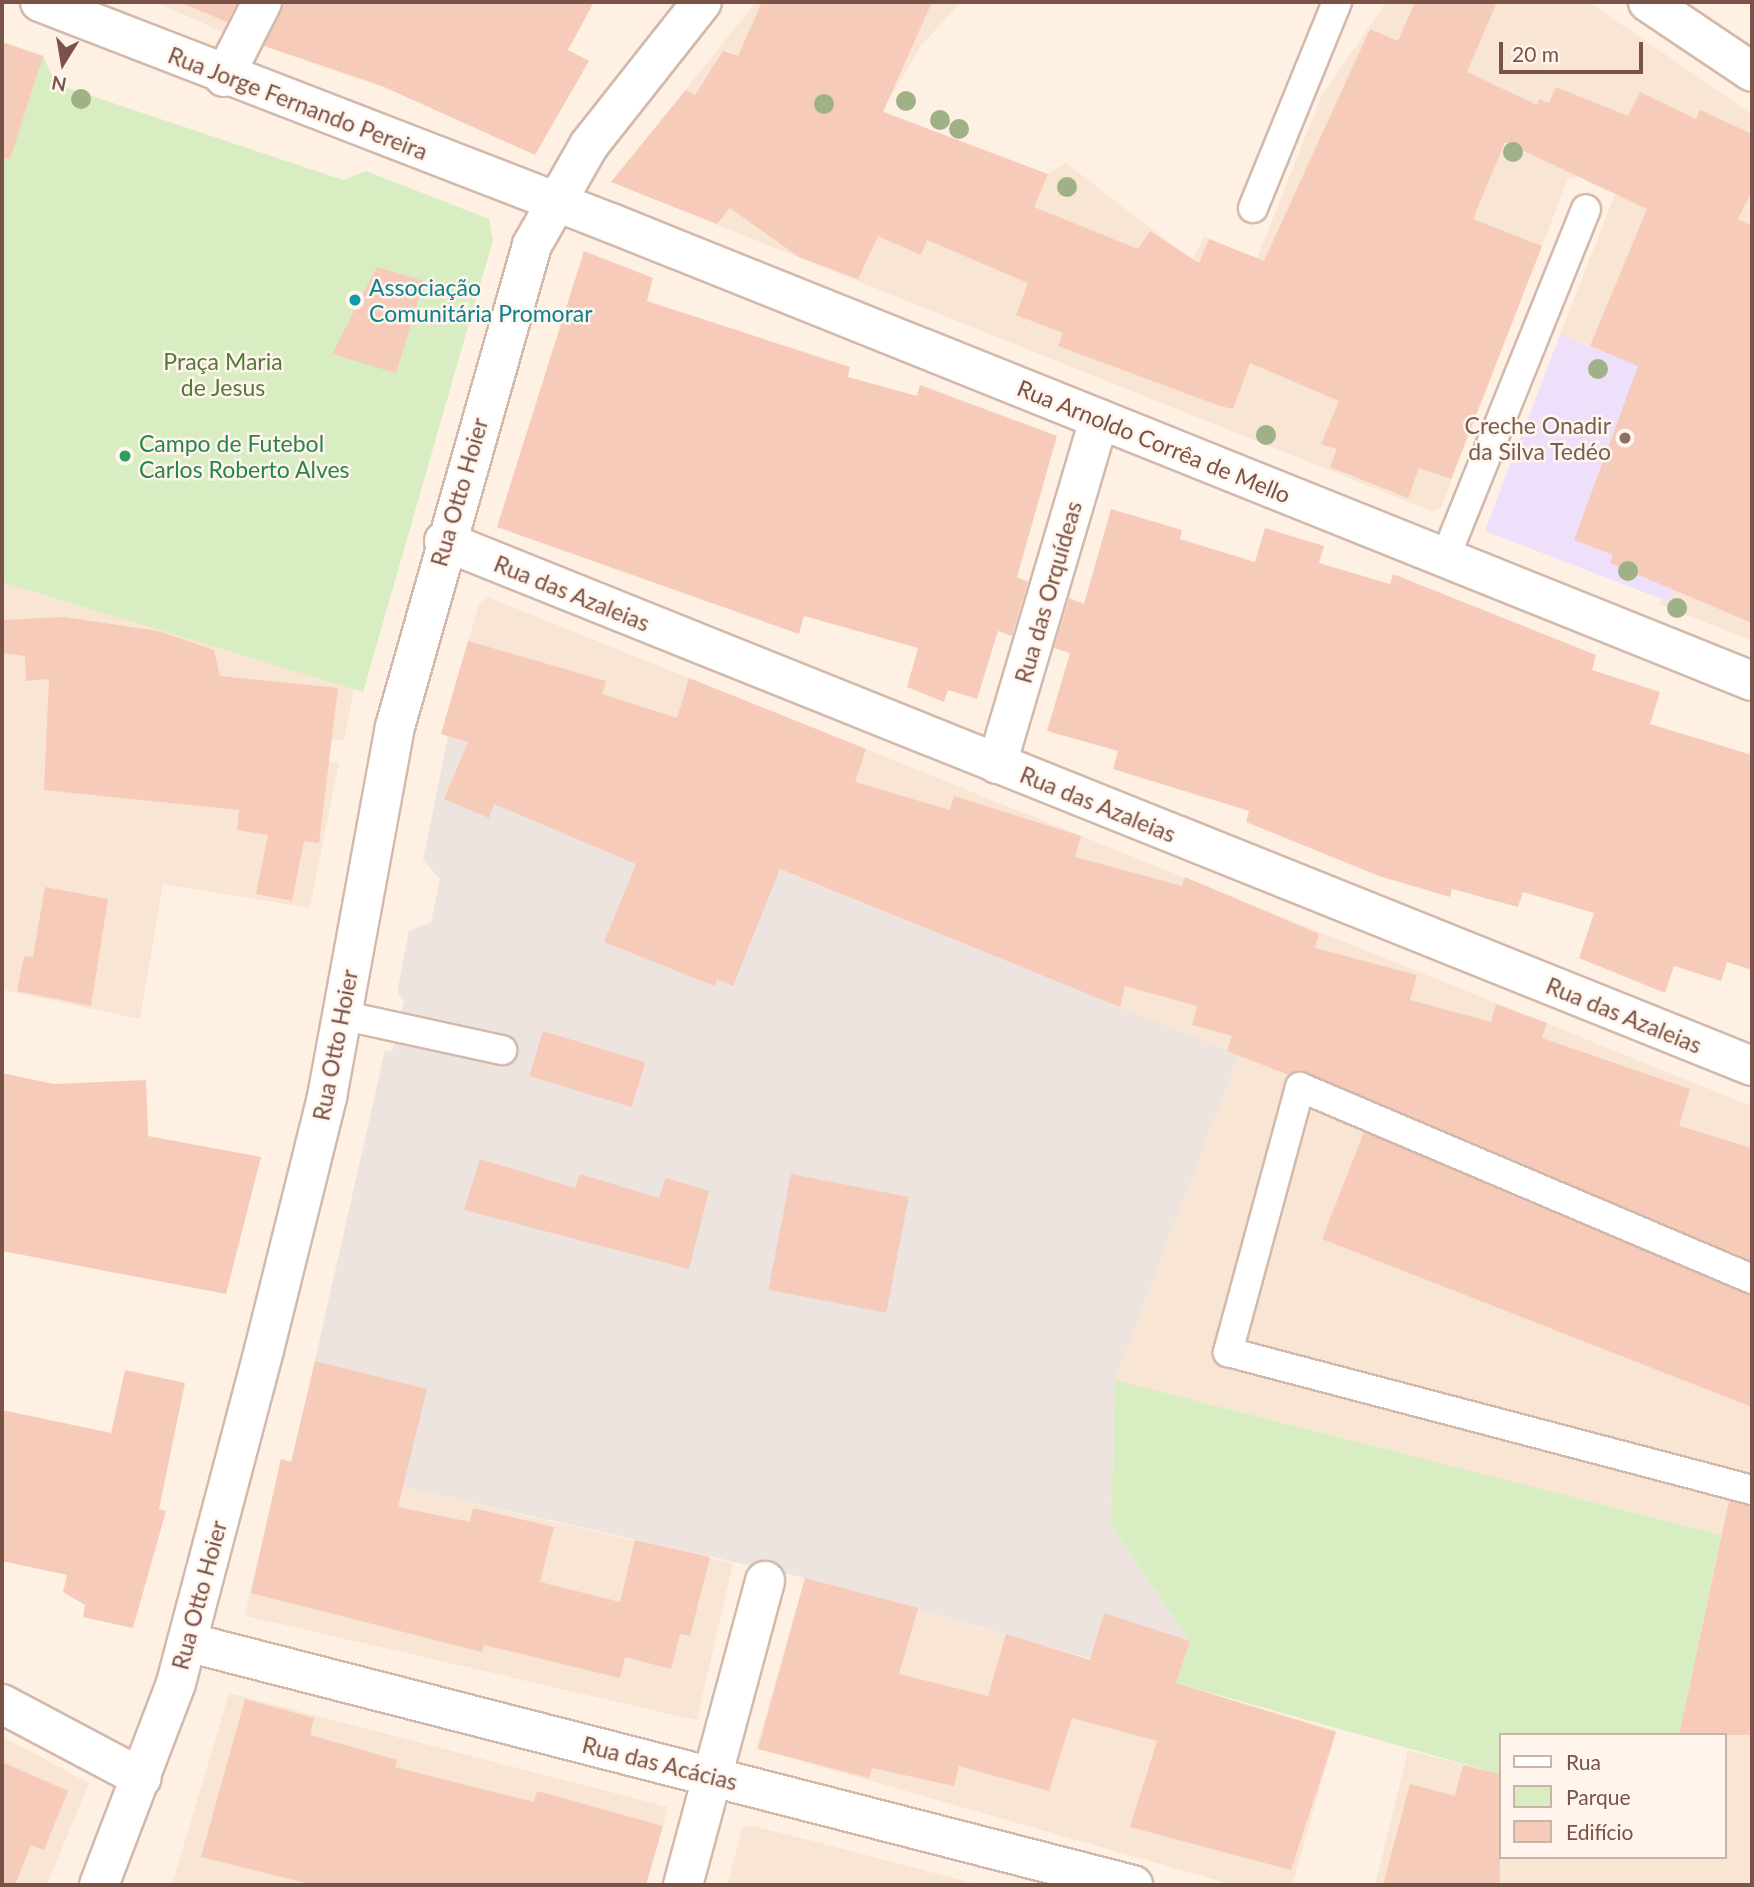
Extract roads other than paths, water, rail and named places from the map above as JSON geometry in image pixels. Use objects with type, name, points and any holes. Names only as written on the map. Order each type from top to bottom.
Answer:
[{"type":"street","name":"Rua Jorge Fernando Pereira","points":[[40,2],[224,77],[556,202]]},
{"type":"street","points":[[224,77],[262,2]]},
{"type":"street","name":"Rua Otto Hoier","points":[[99,1885],[142,1778],[187,1642],[327,1097],[376,811],[444,541],[532,245],[589,145],[702,2]]},
{"type":"street","points":[[1648,2],[1752,72]]},
{"type":"street","name":"Rua Arnoldo Corrêa de Mello","points":[[556,202],[1752,681]]},
{"type":"street","name":"Rua das Orquídeas","points":[[997,764],[1099,419]]},
{"type":"street","name":"Rua das Azaleias","points":[[444,541],[1752,1066]]},
{"type":"street","points":[[683,1885],[765,1581]]},
{"type":"street","name":"Rua das Acácias","points":[[187,1642],[1133,1885]]},
{"type":"street","points":[[2,1704],[142,1778]]},
{"type":"lane","points":[[1253,208],[1337,2]]},
{"type":"lane","points":[[1445,558],[1586,209]]},
{"type":"lane","points":[[341,1015],[502,1050]]},
{"type":"lane","points":[[1752,1279],[1300,1087],[1228,1352],[1752,1490]]},
{"type":"place","name":"Associação Comunitária Promorar","points":[[355,300]]},
{"type":"place","name":"Creche Onadir da Silva Tedéo","points":[[1625,438]]},
{"type":"place","name":"Campo de Futebol Carlos Roberto Alves","points":[[125,456]]},
{"type":"park label","name":"Praça Maria de Jesus","points":[[223,374]]}]
